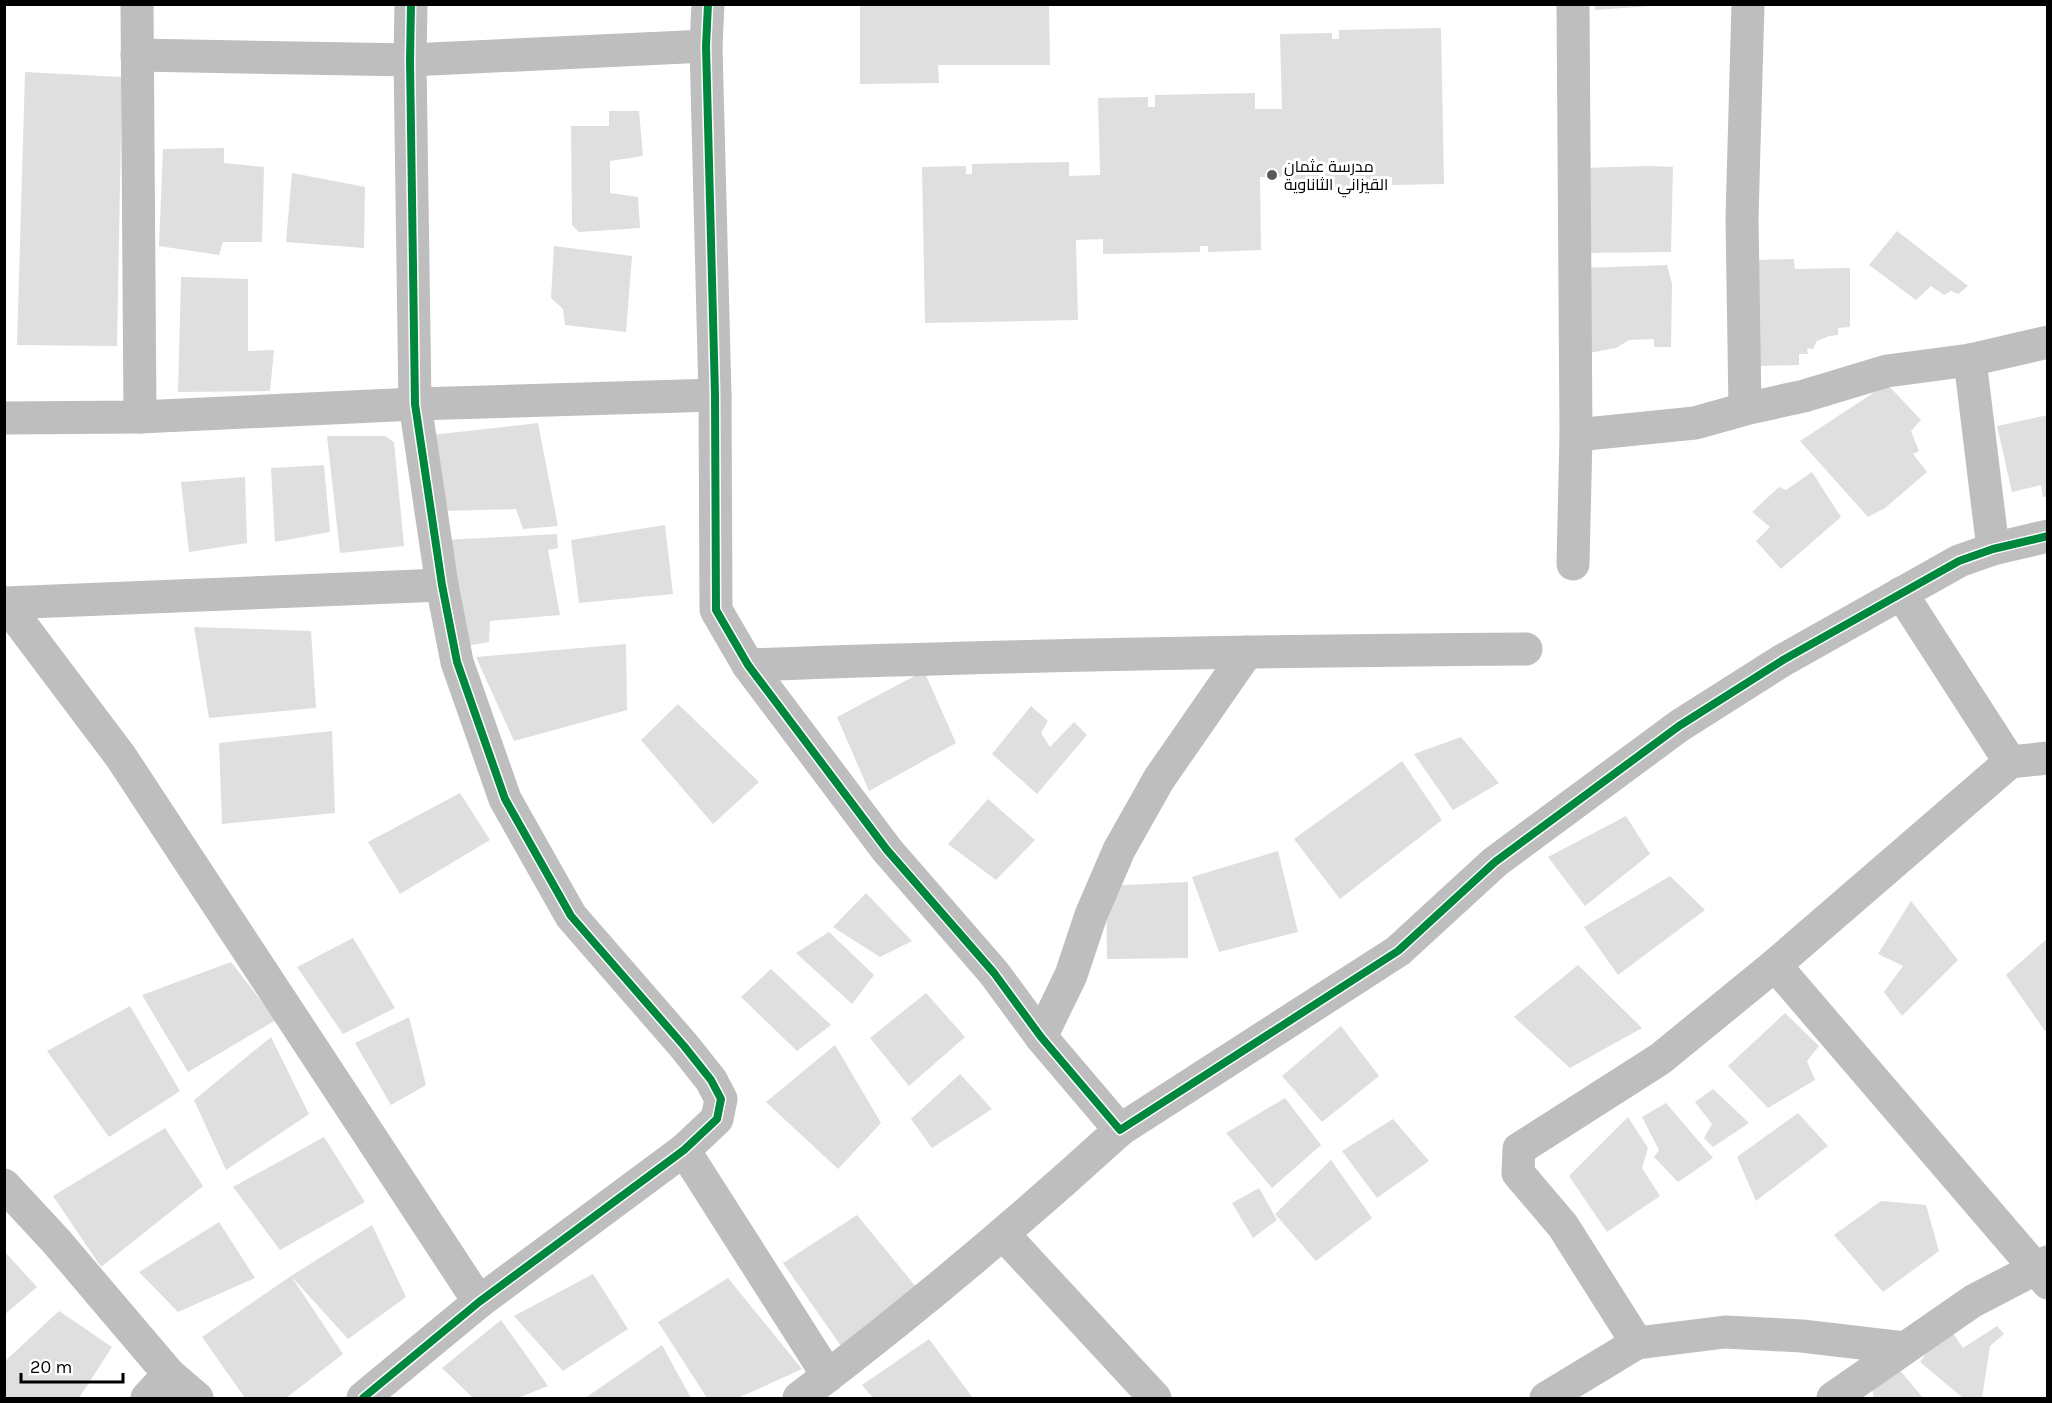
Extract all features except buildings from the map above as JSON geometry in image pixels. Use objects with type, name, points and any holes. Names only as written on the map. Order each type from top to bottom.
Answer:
[{"type":"street","points":[[137,4],[140,417]]},
{"type":"street","points":[[363,1398],[479,1302],[684,1150],[717,1119],[721,1099],[711,1080],[684,1046],[571,916],[505,799],[457,662],[442,585],[415,404],[411,4]]},
{"type":"street","points":[[708,4],[706,46],[715,395],[716,610],[748,665],[887,850],[994,973],[1041,1038],[1120,1130]]},
{"type":"street","points":[[1573,4],[1576,435],[1573,564]]},
{"type":"street","points":[[1745,409],[1742,218],[1748,4]]},
{"type":"street","points":[[137,54],[410,60],[706,46]]},
{"type":"street","points":[[1576,435],[1695,423],[1804,396],[1887,371],[1970,360],[2048,342]]},
{"type":"street","points":[[1970,360],[1993,549]]},
{"type":"street","points":[[4,418],[140,417],[415,404],[715,395]]},
{"type":"street","points":[[799,1398],[943,1285],[1120,1130],[1398,951],[1495,862],[1679,726],[1783,660],[1959,561],[1993,549],[2048,536]]},
{"type":"street","points":[[5,603],[442,585]]},
{"type":"street","points":[[1901,593],[2010,762]]},
{"type":"street","points":[[5,603],[121,757],[479,1302]]},
{"type":"street","points":[[748,665],[1247,652],[1526,649]]},
{"type":"street","points":[[1041,1038],[1071,975],[1091,915],[1119,850],[1159,779],[1247,652]]},
{"type":"street","points":[[1637,1343],[1563,1226],[1518,1173],[1519,1149],[1660,1059],[1775,965],[2010,762],[2048,759]]},
{"type":"street","points":[[1775,965],[2044,1271],[1973,1301],[1833,1398]]},
{"type":"street","points":[[684,1150],[828,1376]]},
{"type":"street","points":[[4,1185],[56,1241],[169,1374],[197,1398]]},
{"type":"street","points":[[1003,1234],[1155,1398]]},
{"type":"street","points":[[1546,1398],[1637,1343],[1725,1332],[1802,1336],[1904,1348]]},
{"type":"street","points":[[147,1398],[169,1374]]},
{"type":"cycle path","points":[[363,1398],[479,1302],[684,1150],[717,1119],[721,1099],[711,1080],[684,1046],[571,916],[505,799],[457,662],[442,585],[415,404],[411,4]]},
{"type":"cycle path","points":[[708,4],[706,46],[715,395],[716,610],[748,665],[887,850],[994,973],[1041,1037],[1120,1130],[1398,951],[1495,862],[1679,726],[1783,660],[1959,561],[1993,549],[2048,536]]},
{"type":"place","name":"مدرسة عثمان القيزاني الثاناوية","points":[[1272,175]]}]
